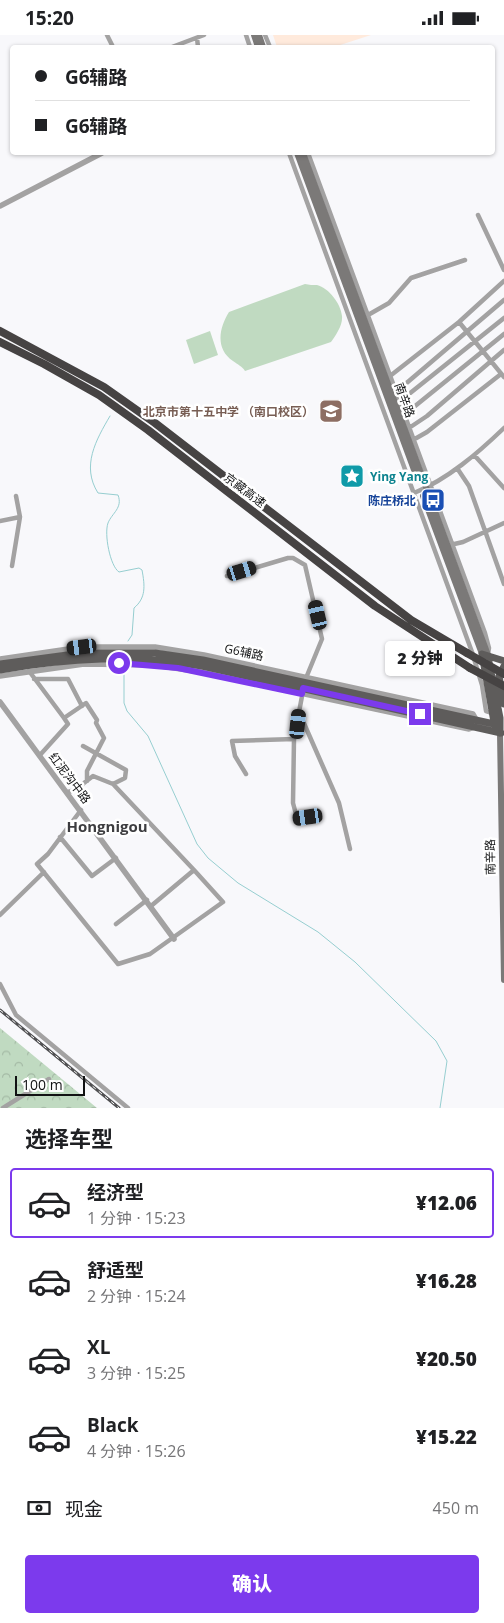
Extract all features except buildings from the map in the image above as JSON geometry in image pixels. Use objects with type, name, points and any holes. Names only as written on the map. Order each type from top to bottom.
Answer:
[{"type":"highway","name":"京藏高速","points":[[0,331],[104,387],[226,477],[411,620],[504,674]]},
{"type":"highway","name":"京藏高速","points":[[0,342],[44,364],[98,395],[156,436],[375,606],[470,668],[504,686]]},
{"type":"main road","name":"南辛路","points":[[299,155],[307,164]]},
{"type":"main road","name":"南辛路","points":[[303,155],[426,488],[485,655]]},
{"type":"main road","name":"南辛路","points":[[426,488],[450,546],[485,655]]},
{"type":"main road","name":"G6辅路","points":[[0,664],[82,653],[155,653],[203,660],[304,686]]},
{"type":"main road","points":[[485,655],[504,661]]},
{"type":"main road","points":[[485,655],[492,713],[498,731]]},
{"type":"main road","points":[[485,655],[500,718],[498,731]]},
{"type":"main road","name":"G6辅路","points":[[0,670],[83,658],[154,659],[202,666],[304,686],[477,724],[498,731]]},
{"type":"main road","points":[[504,666],[499,676],[504,704]]},
{"type":"main road","name":"南辛路","points":[[498,731],[502,755],[504,980]]},
{"type":"street","points":[[178,45],[204,35]]},
{"type":"street","points":[[197,38],[198,45]]},
{"type":"street","points":[[0,206],[98,155]]},
{"type":"street","points":[[290,155],[414,493],[469,653],[482,685],[486,711],[492,713]]},
{"type":"street","points":[[308,155],[307,164],[368,315],[409,428],[426,488]]},
{"type":"street","points":[[295,169],[307,164]]},
{"type":"street","points":[[478,215],[504,270]]},
{"type":"street","points":[[368,315],[389,303],[411,278],[465,260]]},
{"type":"street","points":[[390,376],[458,322],[504,281]]},
{"type":"street","points":[[396,392],[504,299]]},
{"type":"street","points":[[399,402],[504,318]]},
{"type":"street","points":[[458,322],[502,374]]},
{"type":"street","points":[[404,415],[504,334]]},
{"type":"street","points":[[409,428],[427,416],[504,350]]},
{"type":"street","points":[[413,440],[427,433],[502,374],[504,367]]},
{"type":"street","points":[[414,493],[426,488],[475,456],[504,428]]},
{"type":"street","points":[[475,456],[504,488]]},
{"type":"street","points":[[457,467],[469,486],[504,585]]},
{"type":"street","points":[[12,566],[20,517],[16,496]]},
{"type":"street","points":[[0,521],[20,517]]},
{"type":"street","points":[[450,546],[504,523]]},
{"type":"street","points":[[227,576],[288,558],[293,558],[306,565],[322,639],[304,686],[297,735],[294,739],[293,803],[297,818],[319,815]]},
{"type":"street","name":"G6辅路","points":[[0,659],[82,647],[155,647],[204,655],[304,686]]},
{"type":"street","points":[[469,653],[485,655]]},
{"type":"street","name":"G6辅路","points":[[0,676],[84,665],[154,665],[304,686],[473,714],[477,724]]},
{"type":"street","points":[[28,671],[68,724],[40,755]]},
{"type":"street","points":[[34,679],[68,679],[82,706]]},
{"type":"street","name":"红泥沟中路","points":[[0,702],[116,857],[174,939]]},
{"type":"street","points":[[64,718],[86,703],[97,720],[96,723],[104,738],[87,771],[87,781]]},
{"type":"street","points":[[299,712],[339,803],[350,849]]},
{"type":"street","points":[[246,774],[235,756],[232,741],[294,739]]},
{"type":"street","points":[[83,745],[126,770],[125,778],[113,784]]},
{"type":"street","points":[[68,792],[76,790],[93,776],[113,784],[223,902],[174,939],[150,954],[118,964],[38,864],[81,810]]},
{"type":"street","points":[[60,837],[92,876],[116,857]]},
{"type":"street","points":[[151,906],[194,870]]},
{"type":"street","points":[[0,915],[44,872]]},
{"type":"street","points":[[116,924],[147,900]]},
{"type":"street","points":[[0,984],[16,1015],[128,1108]]},
{"type":"street","points":[[3,1108],[49,1079]]},
{"type":"shaded area","points":[[273,35],[371,35],[340,45],[276,45]]},
{"type":"green space","points":[[305,284],[317,285],[326,289],[334,297],[341,311],[342,316],[339,330],[331,342],[245,371],[227,356],[223,351],[220,338],[229,312]]},
{"type":"green space","points":[[210,331],[218,355],[194,364],[186,340]]},
{"type":"green space","points":[[0,1028],[97,1108],[0,1108]]},
{"type":"waterway","points":[[110,416],[92,453],[91,473],[98,493],[118,495],[118,507],[110,519],[107,528],[109,549],[116,569],[119,572],[139,568],[142,570],[144,591],[141,600],[134,608],[132,635],[128,641]]},
{"type":"waterway","points":[[124,672],[124,703],[127,711],[148,736],[197,844],[208,858],[238,883],[318,932],[355,962],[436,1041],[447,1061],[440,1108]]},
{"type":"railway","points":[[0,1010],[119,1108]]},
{"type":"place","name":"北京市第十五中学 （南口校区）","points":[[331,411]]},
{"type":"place","name":"Ying Yang","points":[[352,476]]},
{"type":"place","name":"陈庄桥北","points":[[433,500]]},
{"type":"district","name":"Hongnigou","points":[[107,826]]},
{"type":"route","points":[[119,663],[178,668],[302,694],[303,688],[420,714]]}]
